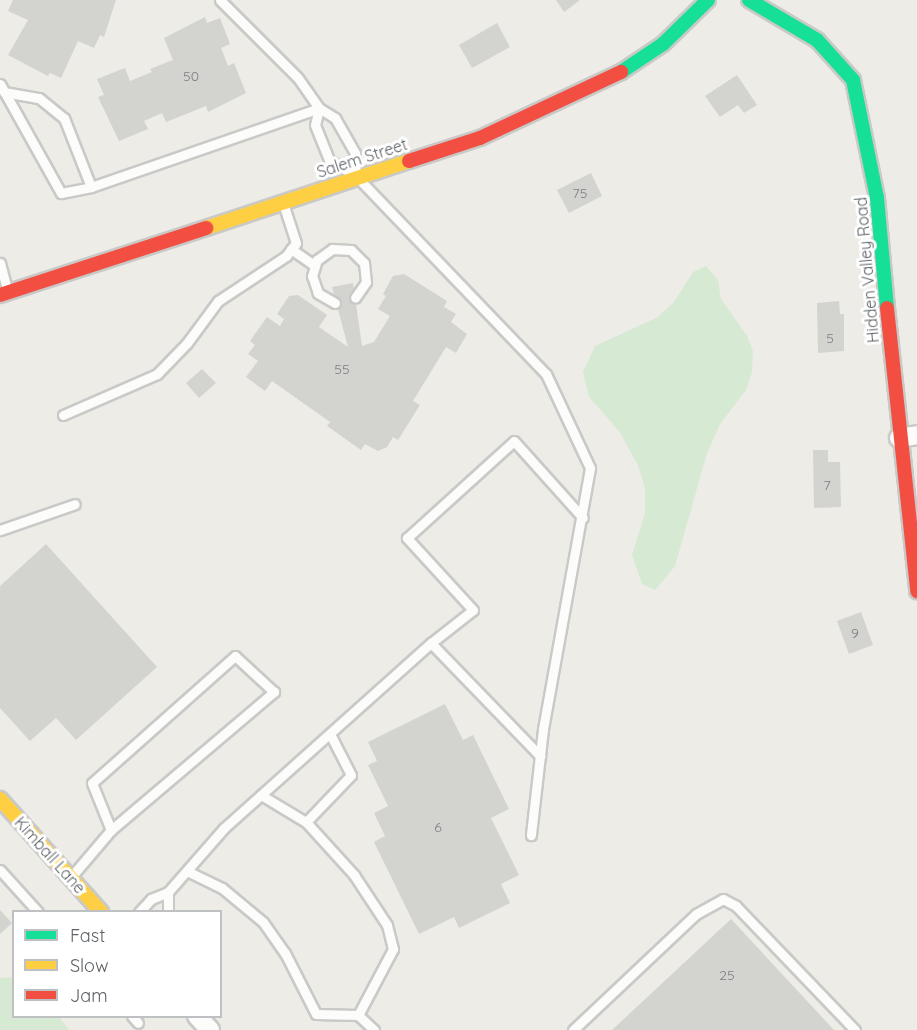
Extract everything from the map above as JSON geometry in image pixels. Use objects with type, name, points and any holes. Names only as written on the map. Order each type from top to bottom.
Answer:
[{"type":"street","name":"Salem Street","points":[[4,294],[356,176],[480,138],[569,99],[663,44],[708,0]]},
{"type":"street","name":"Hidden Valley Road","points":[[749,0],[817,40],[853,80],[878,198],[908,436],[917,591]]},
{"type":"street","name":"Kimball Lane","points":[[0,799],[99,910]]},
{"type":"street","points":[[198,1018],[210,1030]]},
{"type":"lane","points":[[220,0],[298,78],[319,108],[336,118],[355,153],[356,176]]},
{"type":"lane","points":[[2,88],[61,193],[91,187],[319,108]]},
{"type":"lane","points":[[2,88],[39,98],[64,118],[91,187]]},
{"type":"lane","points":[[319,108],[315,125],[329,160],[356,176],[546,374],[590,468],[540,756],[531,835]]},
{"type":"lane","points":[[63,415],[157,374],[187,343],[218,301],[291,249],[296,243],[283,201]]},
{"type":"lane","points":[[291,249],[314,265]]},
{"type":"lane","points":[[335,303],[324,299],[313,285],[314,265],[332,249],[351,250],[359,256],[367,272],[366,282],[355,298]]},
{"type":"lane","points":[[0,263],[4,294]]},
{"type":"lane","points":[[141,910],[152,899],[168,892],[224,828],[431,643],[473,609],[407,538],[514,441],[583,518]]},
{"type":"lane","points":[[0,530],[75,504]]},
{"type":"lane","points":[[431,643],[540,756]]},
{"type":"lane","points":[[70,878],[111,830],[274,692],[235,656],[92,783],[111,830]]},
{"type":"lane","points":[[306,822],[351,775],[330,734]]},
{"type":"lane","points":[[261,795],[306,822],[354,875],[387,925],[393,949],[358,1015]]},
{"type":"lane","points":[[0,870],[36,910]]},
{"type":"lane","points":[[187,871],[222,888],[263,922],[285,953],[316,1014],[358,1015],[374,1030]]},
{"type":"lane","points":[[168,892],[168,910]]},
{"type":"lane","points":[[573,1030],[696,914],[723,899],[736,906],[855,1030]]},
{"type":"green space","points":[[706,266],[718,280],[721,299],[747,336],[753,351],[752,372],[746,390],[720,424],[707,453],[675,566],[655,590],[642,584],[632,555],[645,513],[645,488],[638,465],[619,431],[589,397],[583,372],[595,346],[658,317],[674,302],[693,272]]},
{"type":"green space","points":[[12,977],[12,1018],[60,1018],[69,1030],[0,1030],[0,978]]},
{"type":"building","points":[[13,0],[116,0],[104,37],[100,35],[94,48],[78,41],[61,78],[50,73],[48,76],[8,55],[28,20],[8,11]]},
{"type":"building","points":[[556,0],[580,0],[564,12]]},
{"type":"building","points":[[205,17],[207,23],[220,18],[230,44],[221,48],[228,66],[234,63],[246,93],[208,112],[206,106],[166,122],[162,113],[144,121],[148,129],[119,141],[98,97],[104,95],[97,79],[125,68],[130,81],[152,72],[150,69],[173,60],[164,38]]},
{"type":"building","points":[[497,23],[510,47],[472,68],[459,45]]},
{"type":"building","points":[[737,75],[757,105],[744,113],[738,105],[720,117],[705,96]]},
{"type":"building","points":[[591,173],[602,196],[569,213],[557,190]]},
{"type":"building","points":[[404,274],[447,301],[444,307],[456,314],[451,322],[467,334],[456,353],[446,347],[413,401],[420,405],[398,440],[393,437],[387,447],[378,451],[365,444],[361,450],[327,426],[330,422],[272,381],[265,391],[246,377],[258,361],[248,354],[255,345],[250,341],[267,317],[280,326],[284,319],[277,314],[289,296],[298,295],[327,315],[319,327],[348,347],[332,287],[353,283],[362,346],[374,342],[390,316],[378,309],[386,296],[383,294],[393,276]]},
{"type":"building","points":[[839,301],[840,314],[844,314],[844,351],[818,353],[817,303]]},
{"type":"building","points":[[202,369],[216,383],[199,398],[186,383]]},
{"type":"building","points":[[813,450],[828,450],[828,462],[840,462],[841,507],[814,508]]},
{"type":"building","points":[[46,544],[157,667],[76,740],[56,718],[30,741],[0,708],[0,586]]},
{"type":"building","points":[[861,612],[873,645],[849,654],[837,621]]},
{"type":"building","points":[[445,704],[463,740],[473,735],[509,809],[491,818],[519,875],[501,884],[510,903],[459,928],[454,917],[419,934],[374,842],[385,836],[374,813],[388,806],[368,765],[377,761],[368,742]]},
{"type":"building","points":[[0,910],[12,923],[0,934]]},
{"type":"building","points":[[731,919],[834,1030],[612,1030]]},
{"type":"traffic: fast","points":[[621,72],[663,44],[708,0]]},
{"type":"traffic: fast","points":[[749,0],[817,40],[853,80],[877,198],[887,308]]},
{"type":"traffic: slow","points":[[206,228],[409,161]]},
{"type":"traffic: slow","points":[[0,799],[99,910]]},
{"type":"traffic: jam","points":[[409,161],[480,138],[621,72]]},
{"type":"traffic: jam","points":[[0,295],[206,228]]},
{"type":"traffic: jam","points":[[887,308],[917,591]]}]
